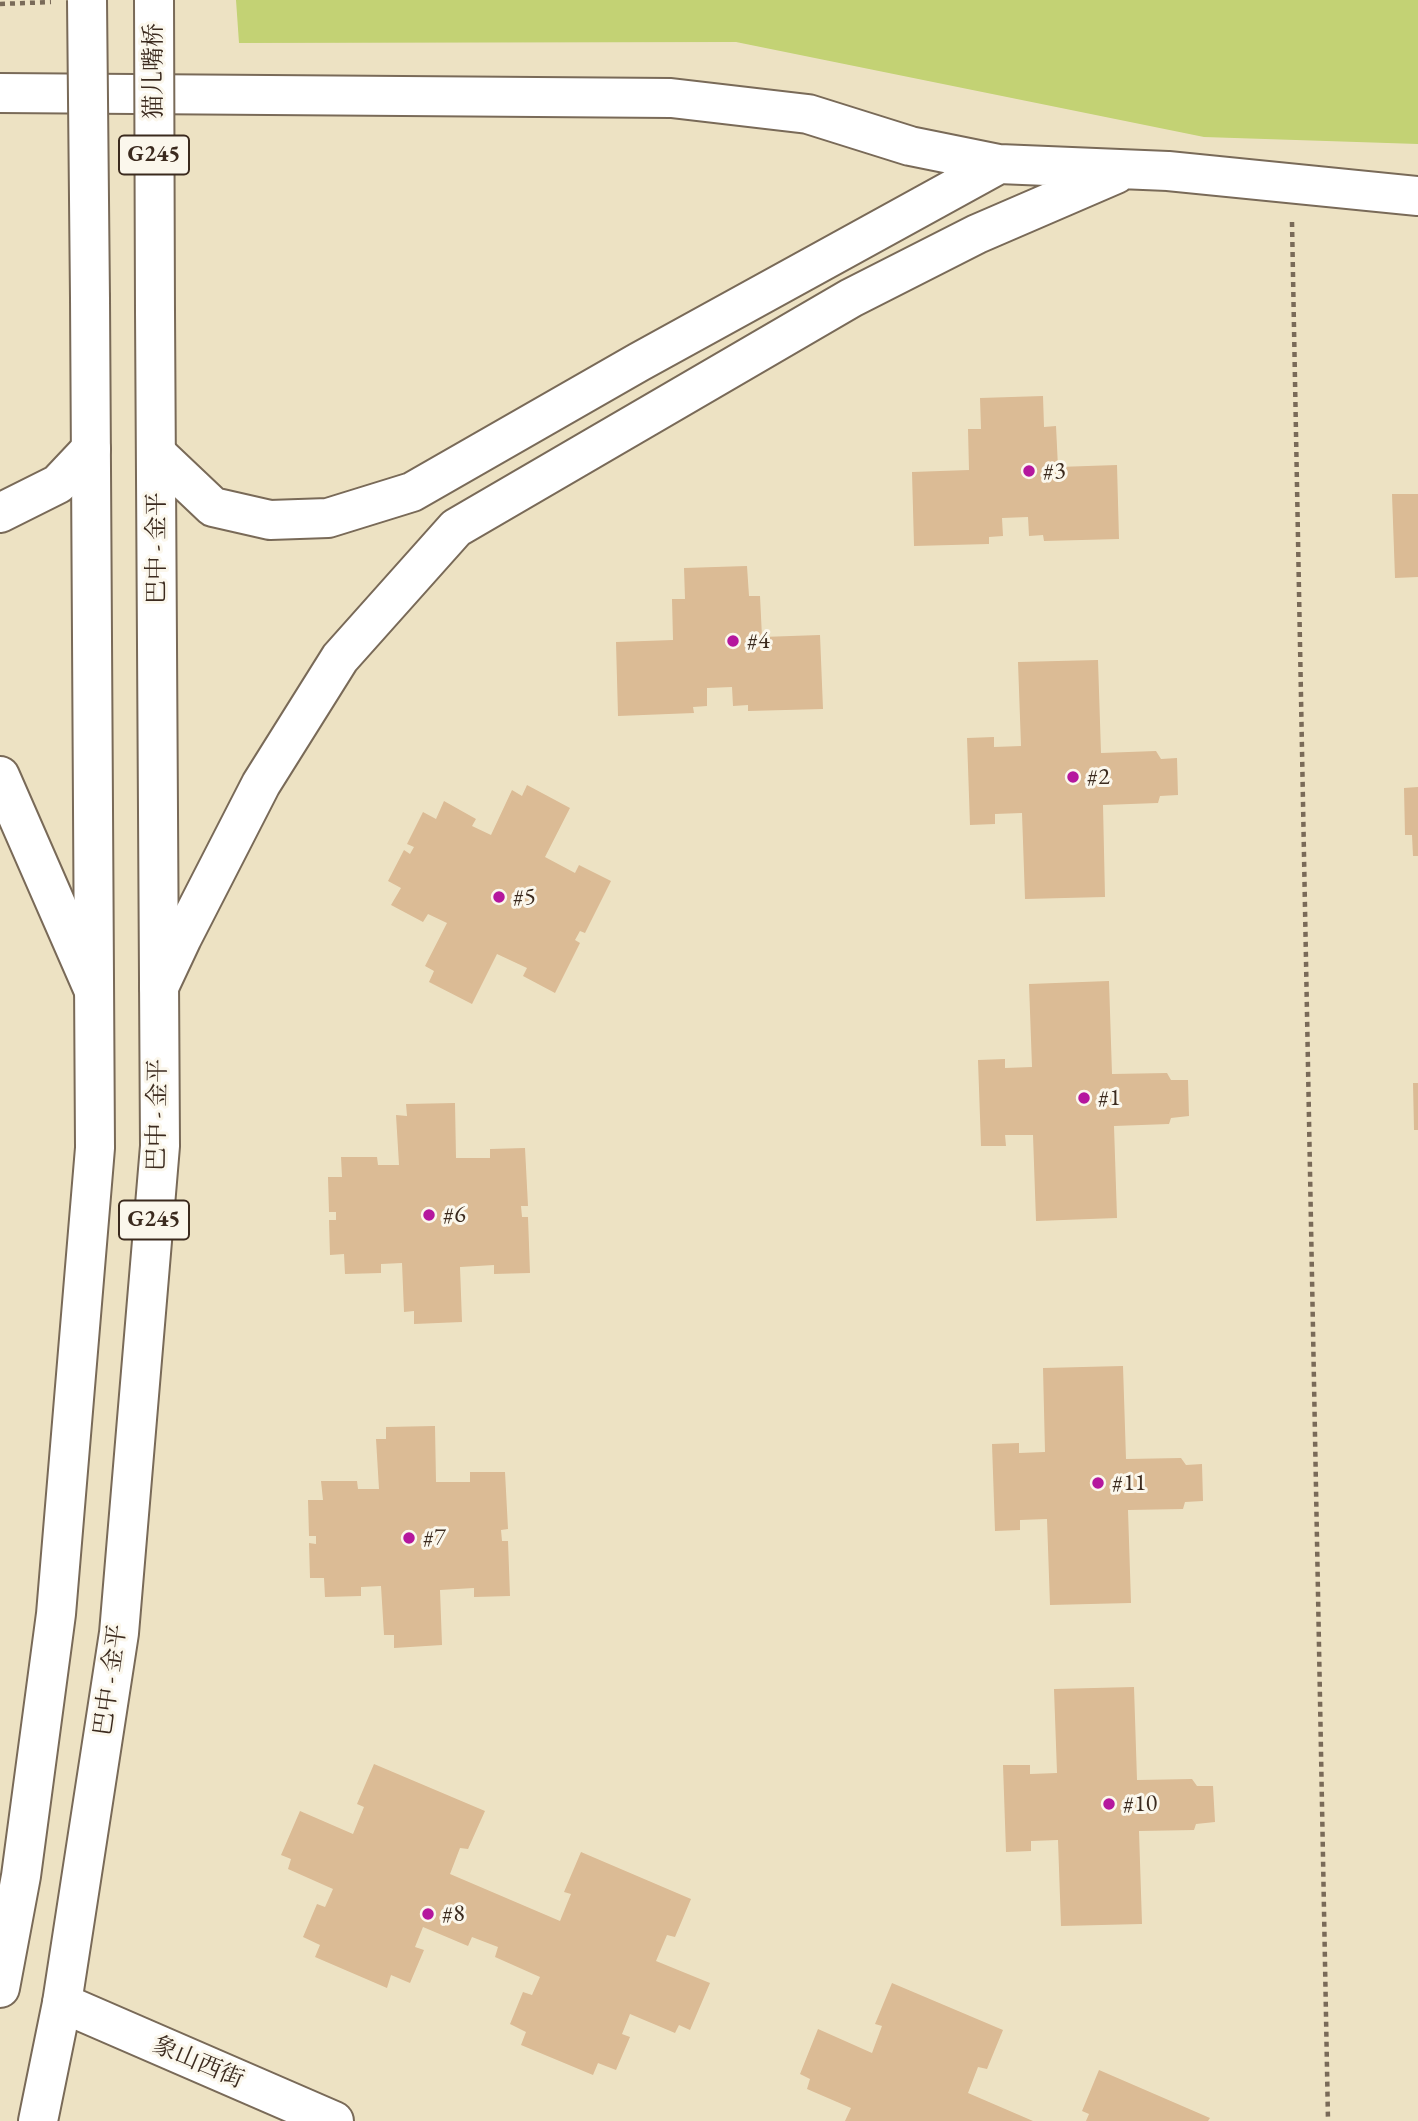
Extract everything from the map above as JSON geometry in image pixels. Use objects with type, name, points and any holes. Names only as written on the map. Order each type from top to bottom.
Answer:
[{"type":"main road","name":"G245","points":[[0,1988],[21,1876],[56,1614],[95,1148],[87,0]]},
{"type":"main road","name":"猫儿嘴桥","points":[[154,0],[155,311]]},
{"type":"main road","points":[[0,93],[671,98],[808,114],[910,146],[999,164],[1168,171],[1418,196]]},
{"type":"main road","points":[[156,453],[213,507],[270,520],[328,518],[412,492],[639,362],[999,164]]},
{"type":"main road","points":[[159,987],[181,937],[261,785],[340,659],[456,527],[851,298],[977,234],[1126,169]]},
{"type":"main road","name":"巴中 - 金平","points":[[38,2121],[62,2003],[119,1633],[160,1146],[155,311]]},
{"type":"main road","points":[[0,513],[58,484],[91,449]]},
{"type":"main road","points":[[0,776],[94,991]]},
{"type":"main road","name":"象山西街","points":[[62,2003],[334,2121]]},
{"type":"path","points":[[1292,183],[1328,2121]]},
{"type":"green space","points":[[236,0],[1418,0],[1418,144],[1204,137],[736,42],[239,43]]},
{"type":"building","name":"#3","points":[[1043,396],[1044,427],[1056,426],[1058,467],[1117,465],[1119,539],[1044,541],[1043,535],[1029,536],[1028,517],[1002,518],[1003,536],[989,537],[989,544],[914,546],[912,472],[969,470],[968,429],[981,429],[980,398]]},
{"type":"building","points":[[1392,494],[1418,494],[1418,577],[1395,578]]},
{"type":"building","name":"#4","points":[[747,566],[749,596],[760,596],[762,637],[820,635],[823,709],[748,711],[748,705],[733,706],[732,687],[707,688],[707,706],[693,707],[694,713],[618,716],[616,642],[673,640],[672,599],[685,599],[684,568]]},
{"type":"building","name":"#2","points":[[1098,660],[1101,753],[1156,751],[1161,759],[1177,758],[1178,795],[1160,796],[1158,803],[1103,805],[1105,897],[1025,899],[1022,813],[995,814],[995,824],[970,825],[967,738],[994,737],[994,747],[1021,746],[1018,662]]},
{"type":"building","name":"#5","points":[[527,785],[570,808],[545,857],[575,873],[579,865],[611,881],[585,933],[580,931],[575,940],[580,943],[555,993],[523,976],[527,968],[497,954],[472,1004],[429,982],[434,971],[425,966],[447,923],[428,914],[423,922],[391,905],[401,888],[388,881],[404,850],[410,854],[414,847],[407,844],[423,812],[436,819],[444,801],[476,819],[472,826],[491,835],[512,790],[522,796]]},
{"type":"building","points":[[1418,787],[1418,856],[1413,856],[1412,835],[1405,835],[1404,788]]},
{"type":"building","name":"#1","points":[[1109,981],[1112,1074],[1167,1073],[1171,1080],[1188,1080],[1189,1116],[1171,1118],[1169,1124],[1114,1126],[1117,1218],[1036,1221],[1033,1135],[1005,1135],[1006,1146],[981,1146],[978,1060],[1005,1059],[1005,1068],[1032,1067],[1029,984]]},
{"type":"building","points":[[1413,1083],[1418,1083],[1418,1130],[1414,1130]]},
{"type":"building","name":"#6","points":[[455,1103],[456,1158],[490,1158],[490,1149],[525,1148],[528,1206],[521,1206],[522,1217],[528,1217],[530,1273],[494,1274],[494,1265],[460,1267],[462,1322],[414,1324],[414,1311],[404,1312],[402,1263],[381,1264],[381,1273],[345,1274],[344,1254],[330,1255],[329,1220],[336,1220],[336,1212],[329,1212],[328,1177],[342,1177],[341,1157],[377,1157],[378,1165],[399,1165],[396,1115],[407,1116],[406,1104]]},
{"type":"building","name":"#11","points":[[1123,1366],[1126,1459],[1181,1458],[1186,1465],[1202,1464],[1203,1501],[1185,1502],[1183,1509],[1128,1510],[1131,1603],[1050,1605],[1047,1519],[1020,1520],[1020,1530],[995,1531],[992,1444],[1019,1443],[1019,1453],[1045,1452],[1043,1368]]},
{"type":"building","name":"#7","points":[[435,1426],[436,1482],[470,1482],[470,1472],[505,1472],[508,1529],[501,1530],[502,1541],[508,1541],[510,1596],[474,1597],[474,1588],[440,1590],[442,1645],[394,1648],[394,1635],[384,1635],[381,1586],[361,1587],[361,1596],[325,1597],[324,1578],[310,1578],[309,1543],[316,1544],[316,1536],[309,1536],[308,1500],[323,1500],[321,1481],[357,1481],[358,1489],[379,1489],[376,1439],[386,1439],[386,1427]]},
{"type":"building","name":"#10","points":[[1134,1687],[1137,1780],[1192,1779],[1197,1786],[1213,1786],[1215,1822],[1196,1824],[1194,1830],[1139,1831],[1142,1924],[1061,1926],[1058,1840],[1031,1841],[1031,1851],[1006,1852],[1003,1765],[1030,1765],[1030,1774],[1057,1773],[1054,1689]]},
{"type":"building","name":"#8","points":[[374,1764],[485,1811],[468,1849],[460,1848],[450,1874],[560,1921],[571,1894],[564,1892],[581,1852],[691,1899],[675,1937],[667,1935],[656,1961],[710,1983],[690,2030],[679,2025],[675,2033],[630,2014],[622,2034],[630,2037],[616,2070],[598,2063],[593,2075],[521,2045],[526,2032],[510,2024],[523,1992],[532,1995],[540,1977],[495,1957],[498,1947],[472,1937],[468,1946],[423,1927],[415,1947],[424,1950],[410,1983],[391,1975],[387,1988],[315,1957],[320,1945],[303,1937],[317,1904],[325,1907],[333,1889],[288,1869],[291,1859],[281,1855],[300,1811],[353,1834],[364,1807],[357,1804]]},
{"type":"building","points":[[892,1983],[1003,2030],[987,2069],[978,2067],[968,2093],[1033,2121],[845,2121],[851,2108],[807,2089],[810,2079],[800,2074],[818,2029],[872,2053],[882,2026],[875,2024]]},
{"type":"building","points":[[1099,2070],[1210,2118],[1208,2121],[1086,2121],[1089,2114],[1082,2111]]},
{"type":"place","name":"#3","points":[[1029,471]]},
{"type":"place","name":"#4","points":[[733,641]]},
{"type":"place","name":"#2","points":[[1073,777]]},
{"type":"place","name":"#5","points":[[499,897]]},
{"type":"place","name":"#1","points":[[1084,1098]]},
{"type":"place","name":"#6","points":[[429,1215]]},
{"type":"place","name":"#11","points":[[1098,1483]]},
{"type":"place","name":"#7","points":[[409,1538]]},
{"type":"place","name":"#10","points":[[1109,1804]]},
{"type":"place","name":"#8","points":[[428,1914]]}]
